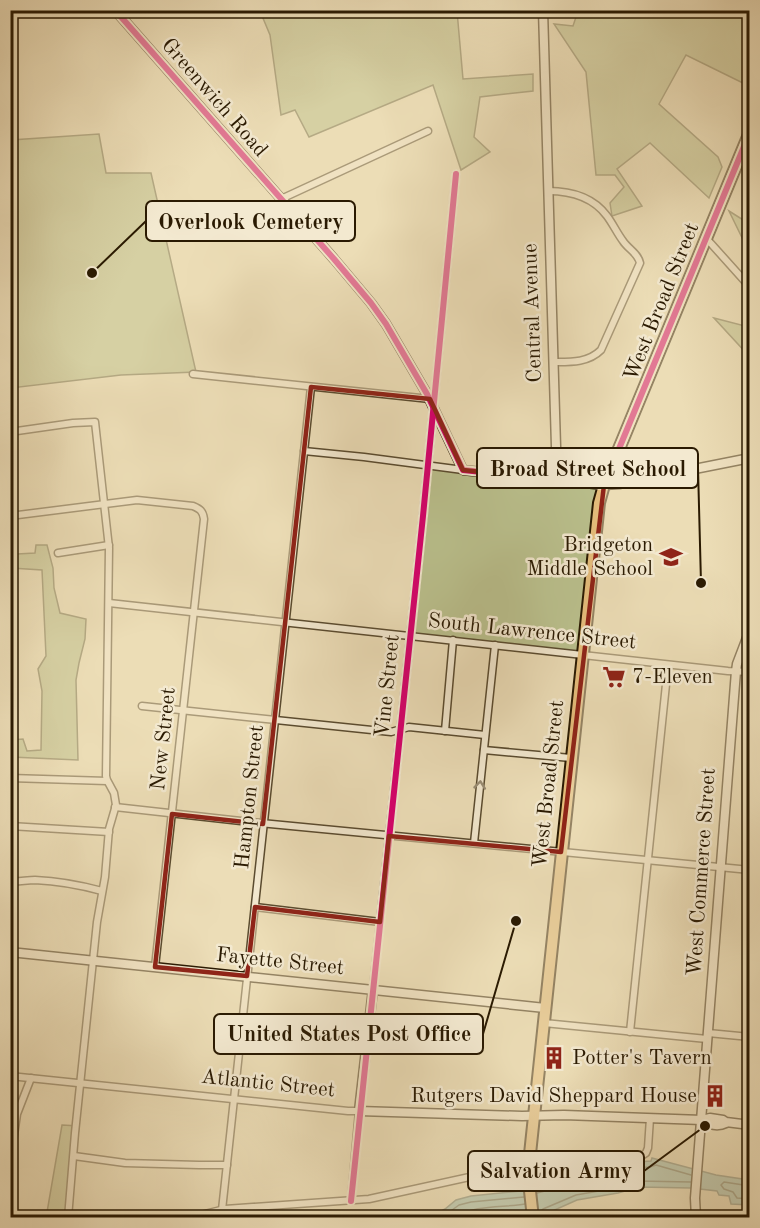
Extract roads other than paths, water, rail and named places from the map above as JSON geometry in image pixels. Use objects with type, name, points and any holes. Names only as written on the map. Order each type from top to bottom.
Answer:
[{"type":"highway","name":"West Broad Street","points":[[533,1218],[529,1159],[597,514],[604,485],[750,132]]},
{"type":"main road","name":"Greenwich Road","points":[[115,10],[358,288],[386,324],[432,403],[463,470]]},
{"type":"main road","name":"Central Avenue","points":[[543,10],[557,480]]},
{"type":"main road","points":[[463,470],[604,485],[750,458]]},
{"type":"main road","name":"West Commerce Street","points":[[696,1218],[696,1192],[736,671],[750,630]]},
{"type":"main road","name":"Fayette Street","points":[[10,952],[545,1008]]},
{"type":"main road","name":"Vine Street","points":[[359,1111],[373,989]]},
{"type":"main road","name":"Atlantic Street","points":[[359,1111],[702,1120],[710,1118],[750,1125]]},
{"type":"street","points":[[281,199],[428,131]]},
{"type":"street","name":"Vine Street","points":[[373,989],[456,174]]},
{"type":"street","points":[[548,191],[572,193],[594,203],[608,217],[640,263],[601,350],[596,355],[580,361],[553,362]]},
{"type":"street","points":[[706,238],[750,287]]},
{"type":"street","points":[[193,374],[432,403]]},
{"type":"street","name":"Hampton Street","points":[[222,1210],[311,387]]},
{"type":"street","points":[[10,432],[94,422],[109,545],[107,781],[114,793],[115,807],[110,821],[97,922],[68,1218]]},
{"type":"street","points":[[304,451],[463,470]]},
{"type":"street","name":"New Street","points":[[104,504],[136,500],[193,506],[201,510],[204,515],[155,967]]},
{"type":"street","points":[[10,516],[104,504]]},
{"type":"street","points":[[58,553],[109,545]]},
{"type":"street","name":"South Lawrence Street","points":[[109,603],[750,672]]},
{"type":"street","points":[[445,731],[453,640]]},
{"type":"street","points":[[474,843],[495,645]]},
{"type":"street","points":[[630,1032],[668,664]]},
{"type":"street","points":[[142,706],[391,732],[409,727],[485,735]]},
{"type":"street","points":[[484,750],[571,758]]},
{"type":"street","points":[[10,778],[107,781]]},
{"type":"street","points":[[115,807],[263,824],[750,870]]},
{"type":"street","points":[[10,826],[109,832]]},
{"type":"street","points":[[10,897],[11,881],[63,882],[102,891]]},
{"type":"street","points":[[255,907],[380,922]]},
{"type":"street","points":[[543,1023],[630,1032],[750,1037]]},
{"type":"street","name":"Atlantic Street","points":[[10,1076],[359,1111]]},
{"type":"street","points":[[10,1163],[17,1114],[31,1078]]},
{"type":"street","name":"Vine Street","points":[[351,1201],[359,1111]]},
{"type":"street","points":[[188,1218],[222,1210],[369,1199],[529,1159],[608,1160],[643,1155],[648,1148],[650,1118]]},
{"type":"street","points":[[74,1156],[125,1163],[227,1165]]},
{"type":"water","points":[[652,1158],[716,1175],[749,1180],[749,1205],[731,1204],[729,1196],[719,1195],[717,1191],[639,1187],[577,1200],[539,1217],[428,1218],[456,1200],[471,1196],[521,1191],[635,1162],[651,1161]]},
{"type":"place","name":"Overlook Cemetery","points":[[92,273]]},
{"type":"place","name":"Bridgeton Middle School","points":[[671,557]]},
{"type":"place","name":"Broad Street School","points":[[701,583]]},
{"type":"place","name":"7-Eleven","points":[[614,677]]},
{"type":"place","name":"United States Post Office","points":[[516,921]]},
{"type":"place","name":"Potter's Tavern","points":[[554,1058]]},
{"type":"place","name":"Rutgers David Sheppard House","points":[[715,1096]]},
{"type":"place","name":"Salvation Army","points":[[705,1126]]}]
